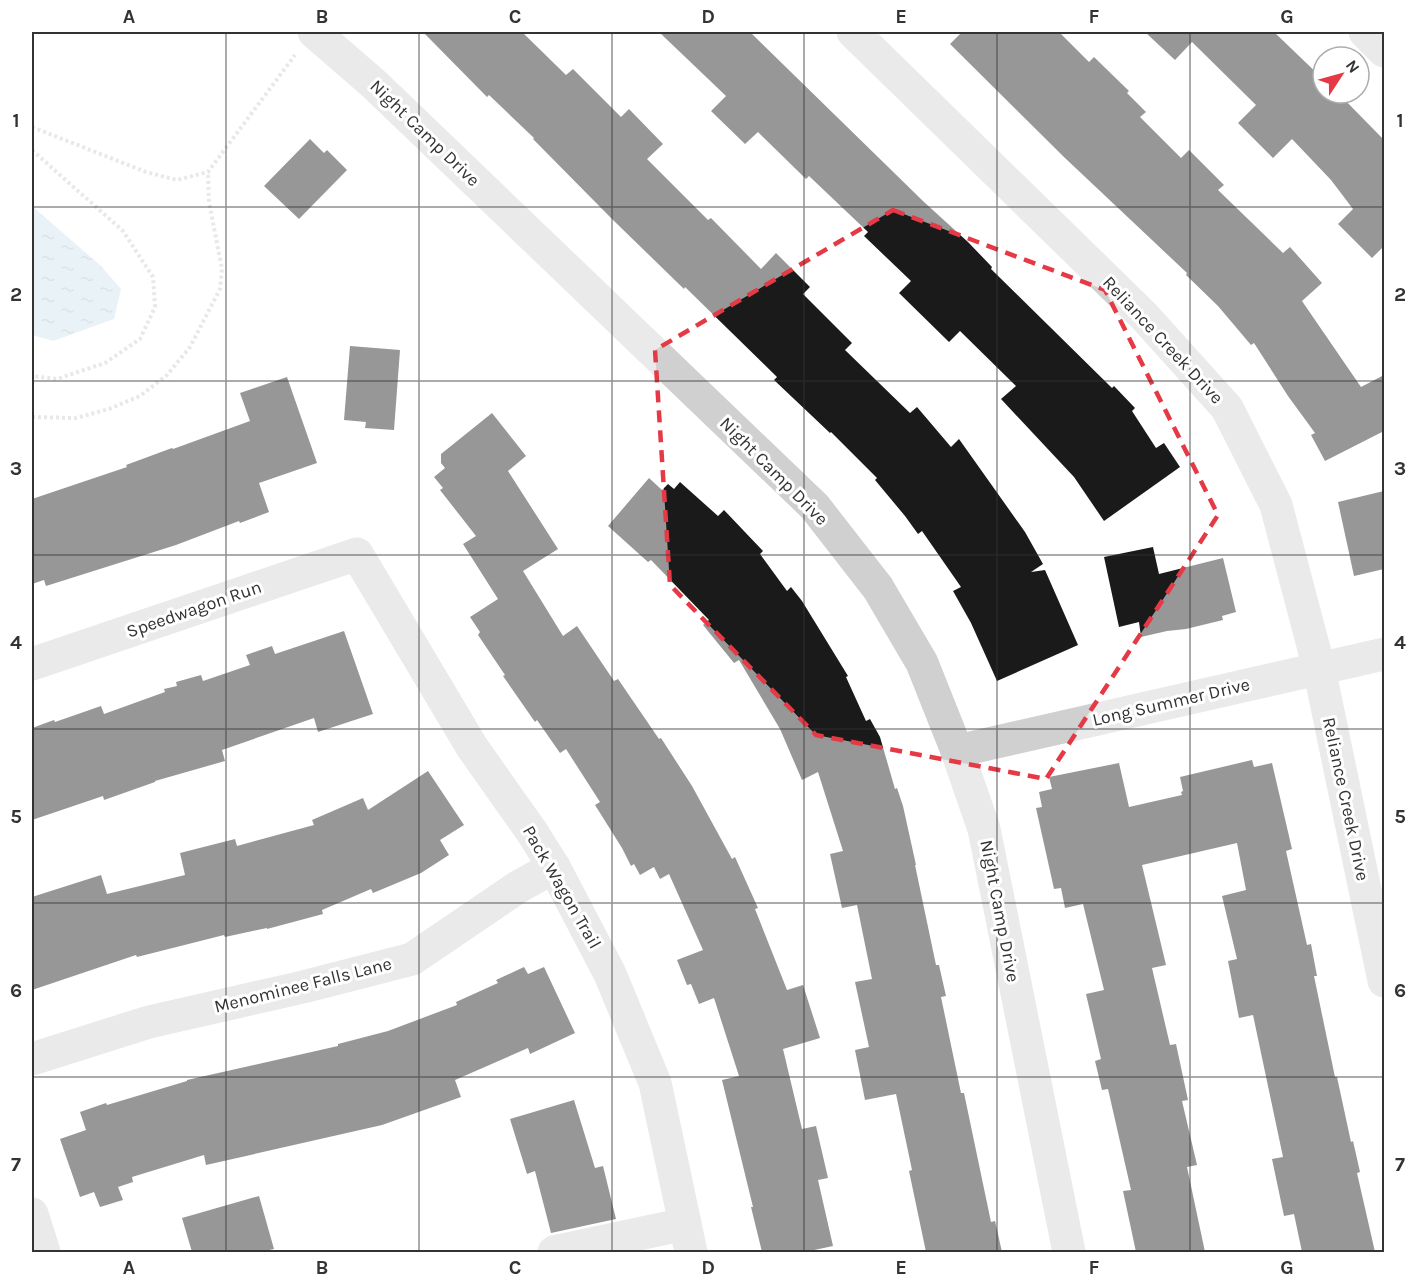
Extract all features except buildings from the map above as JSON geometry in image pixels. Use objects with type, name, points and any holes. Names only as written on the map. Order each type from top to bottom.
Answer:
[{"type":"street","name":"Reliance Creek Drive","points":[[853,32],[1144,316],[1227,408],[1276,505],[1319,668],[1384,981]]},
{"type":"street","points":[[1365,32],[1384,51]]},
{"type":"street","name":"Night Camp Drive","points":[[305,42],[374,84],[814,507],[878,588],[922,663],[957,751],[984,829],[1069,1252]]},
{"type":"street","name":"Speedwagon Run","points":[[32,664],[357,554]]},
{"type":"street","name":"Pack Wagon Trail","points":[[357,554],[472,747],[554,867],[610,974],[655,1083],[688,1238]]},
{"type":"street","name":"Long Summer Drive","points":[[957,751],[1384,654]]},
{"type":"street","name":"Menominee Falls Lane","points":[[32,1059],[149,1022],[303,987],[412,958],[518,887],[554,867]]},
{"type":"street","points":[[32,1214],[44,1252]]},
{"type":"street","points":[[554,1252],[688,1238]]},
{"type":"path","points":[[32,417],[76,418],[110,409],[140,396],[166,375],[190,347],[220,289],[222,269],[209,202],[208,172],[305,42]]},
{"type":"path","points":[[32,128],[146,172],[177,180],[208,172]]},
{"type":"path","points":[[32,150],[123,231],[153,277],[155,307],[140,339],[105,363],[57,379],[32,376]]},
{"type":"highlighted area","points":[[893,210],[1105,290],[1218,515],[1046,779],[816,735],[670,585],[655,350]]},
{"type":"water","points":[[32,206],[101,266],[121,289],[114,319],[53,341],[32,335]]}]
